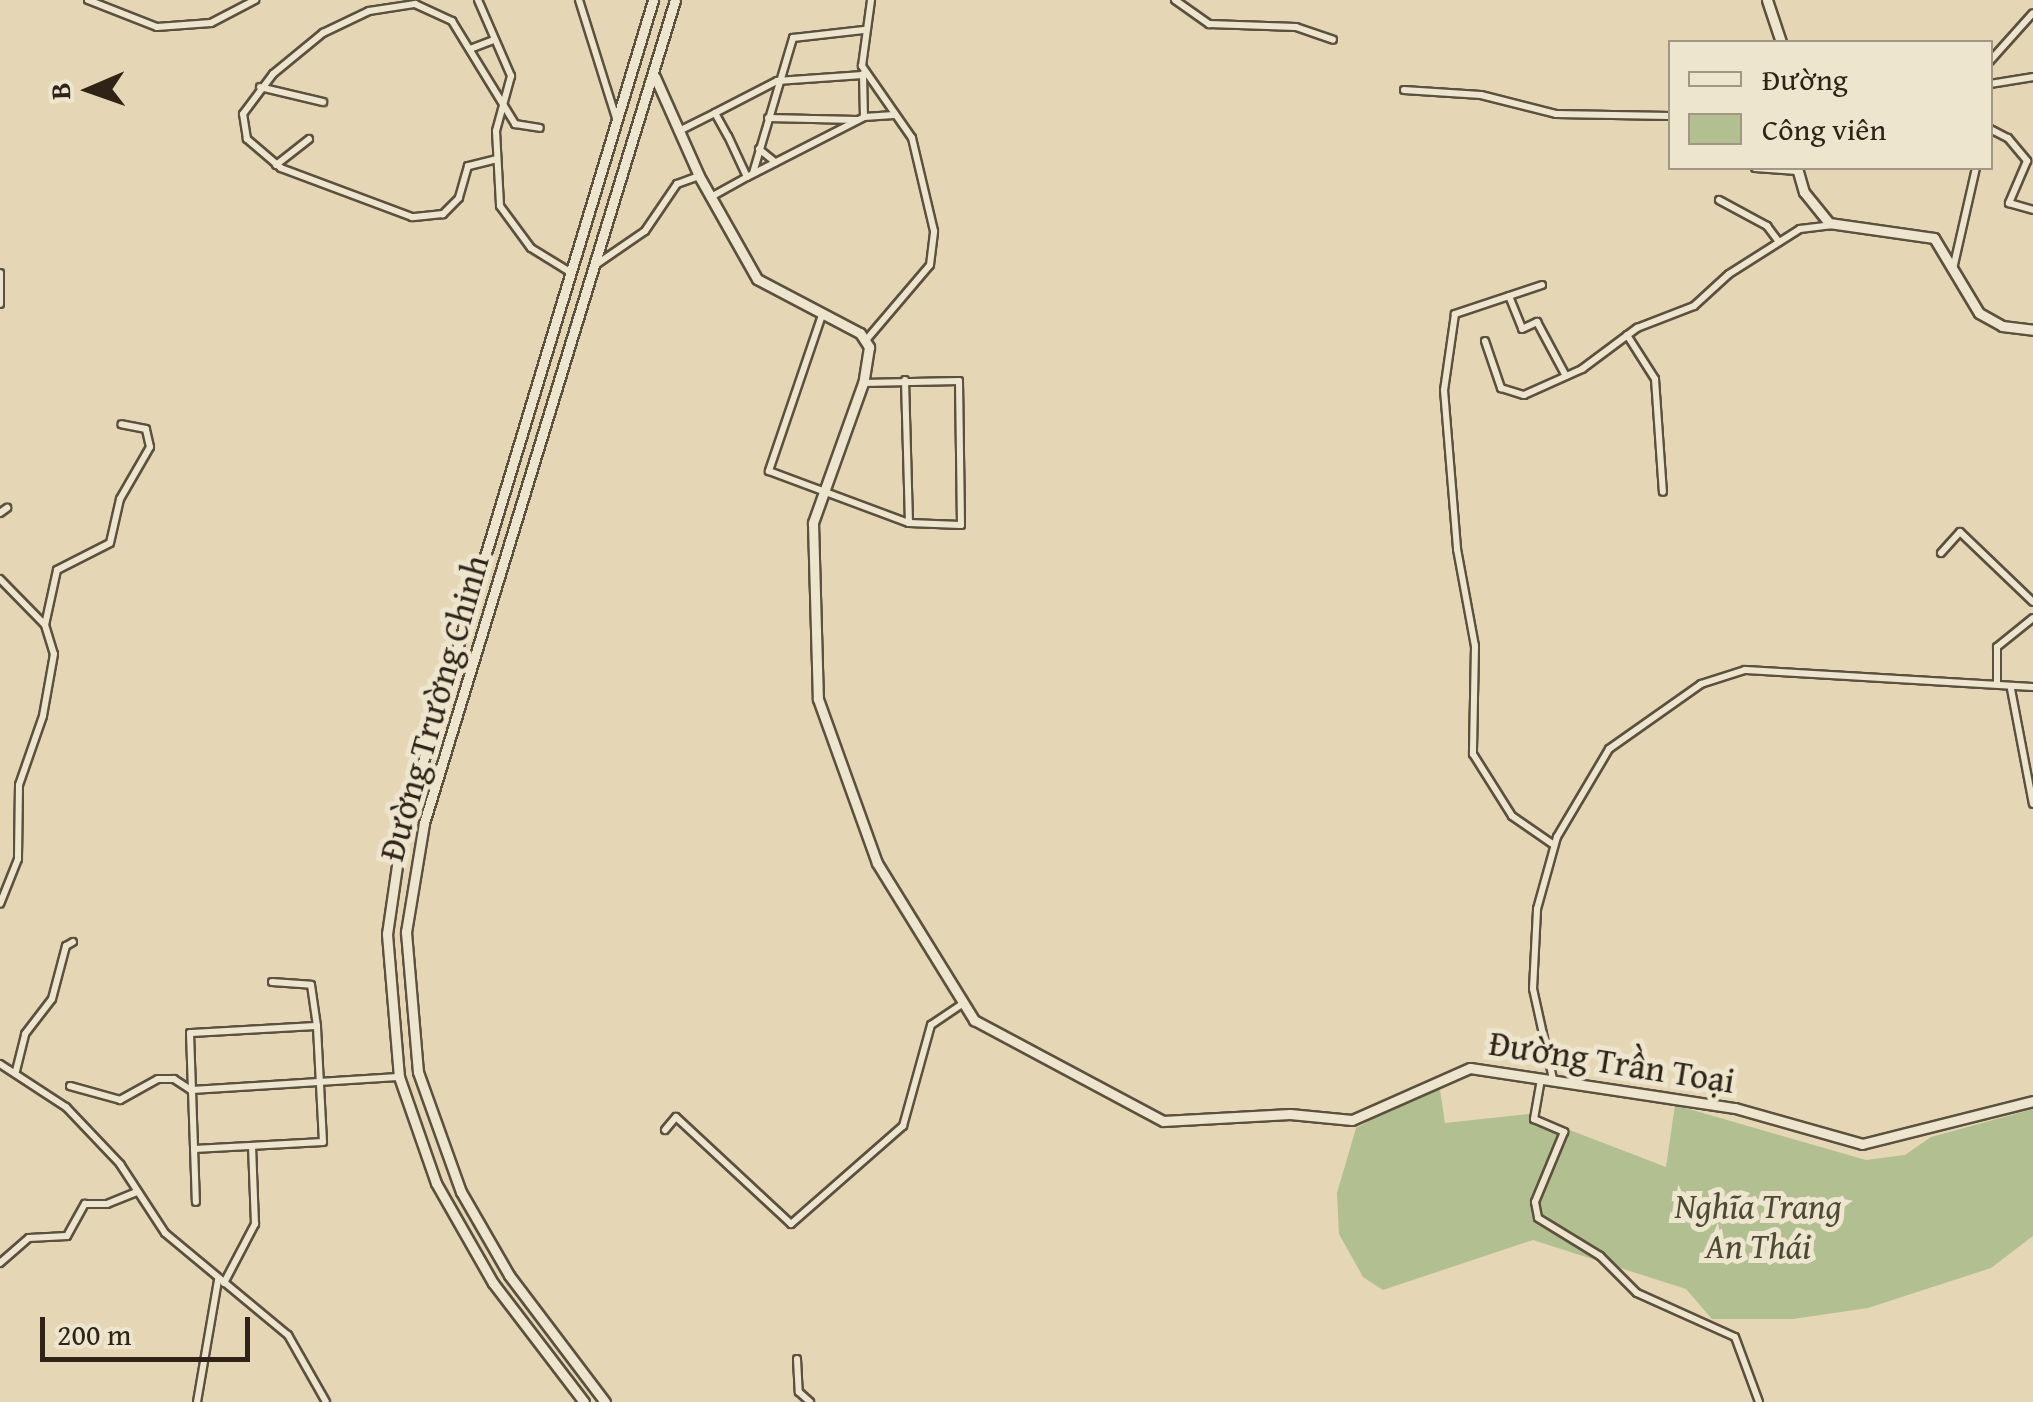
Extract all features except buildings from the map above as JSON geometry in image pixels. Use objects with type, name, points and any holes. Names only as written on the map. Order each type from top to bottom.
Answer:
[{"type":"main road","points":[[643,0],[648,20]]},
{"type":"main road","name":"Đường Trường Chinh","points":[[584,1402],[460,1234],[423,1152],[399,1077],[386,959],[402,834],[652,0]]},
{"type":"main road","name":"Đường Trường Chinh","points":[[605,1402],[509,1275],[442,1144],[418,1072],[406,984],[407,918],[420,838],[675,0]]},
{"type":"main road","points":[[1767,0],[1779,40]]},
{"type":"main road","points":[[655,76],[710,198],[757,279],[866,339]]},
{"type":"main road","points":[[1797,170],[1804,192],[1832,225],[1930,236],[1986,319],[2033,330]]},
{"type":"main road","points":[[597,182],[620,190]]},
{"type":"main road","name":"Đường Trần Toại","points":[[866,339],[863,383],[820,493],[810,552],[822,720],[878,863],[962,1005],[985,1028],[1163,1121],[1290,1114],[1352,1120],[1456,1070],[1554,1079],[1735,1108],[1862,1144],[2033,1101]]},
{"type":"main road","points":[[402,834],[420,838]]},
{"type":"main road","points":[[423,1152],[442,1144]]},
{"type":"street","points":[[88,0],[157,27],[211,22],[255,0]]},
{"type":"street","points":[[478,0],[511,76],[500,101],[496,159],[503,215],[531,248],[570,272]]},
{"type":"street","points":[[579,0],[617,120]]},
{"type":"street","points":[[861,119],[864,30],[872,0]]},
{"type":"street","points":[[1174,0],[1209,24],[1296,27],[1333,40]]},
{"type":"street","points":[[496,159],[468,166],[454,205],[430,218],[338,193],[276,165],[247,138],[242,120],[260,87],[323,32],[381,8],[415,4],[438,10],[470,48],[517,125],[540,128]]},
{"type":"street","points":[[1993,59],[2033,14]]},
{"type":"street","points":[[750,175],[777,81],[797,34],[864,30]]},
{"type":"street","points":[[470,48],[494,40]]},
{"type":"street","points":[[677,131],[777,81],[862,71]]},
{"type":"street","points":[[862,71],[912,138],[924,172],[933,255],[866,339]]},
{"type":"street","points":[[1993,83],[2033,76]]},
{"type":"street","points":[[260,87],[323,102]]},
{"type":"street","points":[[1404,90],[1481,95],[1556,114],[1668,116]]},
{"type":"street","points":[[715,113],[750,175]]},
{"type":"street","points":[[768,118],[861,119],[894,115]]},
{"type":"street","points":[[710,198],[861,119]]},
{"type":"street","points":[[1993,130],[2008,138],[2027,162],[2009,203],[2033,210]]},
{"type":"street","points":[[276,165],[309,139]]},
{"type":"street","points":[[760,149],[775,162]]},
{"type":"street","points":[[1953,270],[1976,170]]},
{"type":"street","points":[[597,264],[634,242],[676,184],[699,176]]},
{"type":"street","points":[[1719,200],[1767,226],[1779,242]]},
{"type":"street","points":[[1485,341],[1508,392],[1524,395],[1566,376],[1627,336],[1694,306],[1779,242],[1806,227],[1832,225]]},
{"type":"street","points":[[0,273],[0,304]]},
{"type":"street","points":[[1542,285],[1461,308],[1450,325],[1444,390],[1455,533],[1476,646],[1475,762],[1512,816],[1554,844]]},
{"type":"street","points":[[1508,296],[1522,329],[1537,322],[1566,376]]},
{"type":"street","points":[[822,315],[769,467],[820,493],[910,523],[956,525],[964,518],[961,391],[954,378],[863,383]]},
{"type":"street","points":[[1627,336],[1658,393],[1663,492]]},
{"type":"street","points":[[905,380],[910,523]]},
{"type":"street","points":[[0,904],[18,859],[19,785],[53,664],[45,625],[57,570],[110,543],[120,499],[150,446],[146,429],[121,424]]},
{"type":"street","points":[[1940,554],[1960,532],[2033,602]]},
{"type":"street","points":[[0,580],[45,625]]},
{"type":"street","points":[[1997,684],[1997,648],[2033,618]]},
{"type":"street","points":[[1554,1079],[1534,989],[1537,909],[1554,844],[1608,748],[1667,704],[1730,673],[1997,684],[2011,689],[2033,687]]},
{"type":"street","points":[[2011,689],[2033,804]]},
{"type":"street","points":[[16,1071],[25,1034],[52,999],[66,946],[72,942]]},
{"type":"street","points":[[194,1149],[323,1142],[311,985],[272,982]]},
{"type":"street","points":[[665,1130],[676,1117],[791,1224],[901,1129],[931,1026],[962,1005]]},
{"type":"street","points":[[196,1202],[190,1033],[317,1026]]},
{"type":"street","points":[[0,1064],[66,1107],[120,1164],[166,1233],[288,1335],[326,1402]]},
{"type":"street","points":[[70,1086],[120,1100],[158,1079],[174,1078],[191,1090],[399,1077]]},
{"type":"street","points":[[1542,1078],[1534,1119],[1564,1132],[1535,1202],[1538,1218],[1600,1256],[1637,1293],[1734,1337],[1759,1402]]},
{"type":"street","points":[[197,1402],[221,1282],[256,1221],[252,1146]]},
{"type":"street","points":[[0,1263],[29,1238],[70,1234],[85,1204],[107,1204],[136,1192]]},
{"type":"street","points":[[796,1359],[798,1392],[810,1402]]},
{"type":"green space","name":"Nghĩa Trang An Thái","points":[[1439,1083],[1445,1123],[1528,1114],[1666,1167],[1675,1105],[1866,1160],[1905,1155],[1931,1137],[2033,1109],[2033,1236],[1991,1268],[1868,1308],[1793,1319],[1712,1319],[1686,1289],[1533,1240],[1383,1290],[1363,1277],[1339,1234],[1337,1193],[1356,1128]]}]
